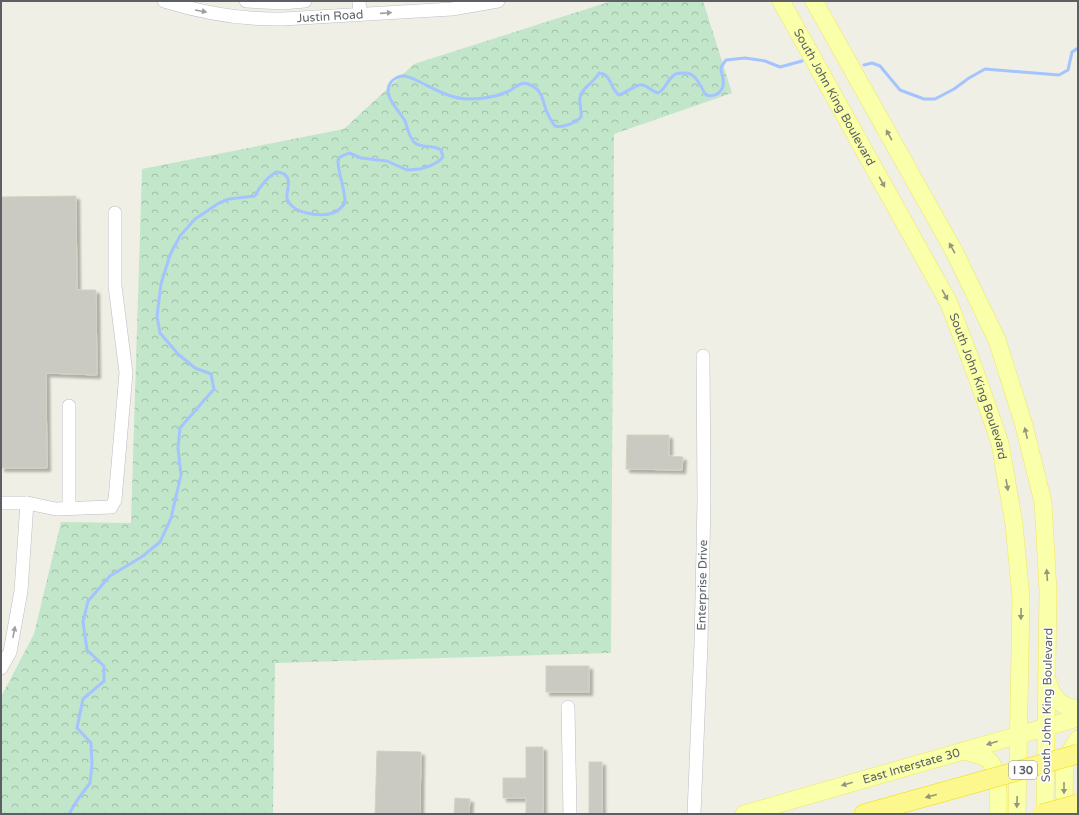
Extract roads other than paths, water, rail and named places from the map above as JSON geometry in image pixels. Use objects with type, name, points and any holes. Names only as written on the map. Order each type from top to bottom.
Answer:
[{"type":"highway","points":[[1002,776],[1010,766],[1078,745]]},
{"type":"highway","name":"I 30","points":[[864,814],[1078,754]]},
{"type":"highway","points":[[1044,814],[1078,804]]},
{"type":"main road","name":"South John King Boulevard","points":[[781,1],[949,303],[978,377],[997,436],[1014,524],[1021,598],[1017,814]]},
{"type":"main road","name":"South John King Boulevard","points":[[814,1],[955,253],[997,340],[1023,422],[1042,502],[1048,590],[1047,726],[1044,814]]},
{"type":"main road","points":[[1047,678],[1050,691],[1056,699],[1070,709],[1078,708]]},
{"type":"main road","name":"East Interstate 30","points":[[744,814],[1078,718]]},
{"type":"main road","points":[[1069,814],[1064,794],[1065,760],[1078,739]]},
{"type":"main road","points":[[965,751],[987,759],[995,769],[998,788],[998,814]]},
{"type":"street","name":"Justin Road","points":[[164,1],[190,9],[257,20],[452,9],[498,1]]},
{"type":"street","name":"Justin Road","points":[[246,1],[282,3],[305,1]]},
{"type":"street","points":[[359,1],[360,14]]},
{"type":"street","points":[[1,503],[27,502],[56,509],[111,507],[115,500],[126,373],[115,286],[115,212]]},
{"type":"street","name":"Enterprise Drive","points":[[694,814],[701,644],[704,500],[703,356]]},
{"type":"street","points":[[69,406],[69,508]]},
{"type":"street","points":[[1,668],[10,652],[21,591],[27,502]]},
{"type":"street","points":[[568,707],[570,814]]},
{"type":"waterway","points":[[864,65],[872,63],[880,66],[900,90],[924,99],[935,99],[954,89],[985,69],[1059,75],[1068,70],[1072,52],[1078,48]]},
{"type":"waterway","points":[[69,814],[90,783],[92,765],[91,743],[77,728],[83,699],[104,681],[104,666],[87,650],[83,622],[88,601],[110,576],[143,556],[160,542],[171,518],[181,475],[178,448],[180,428],[214,389],[211,374],[195,368],[178,354],[160,333],[157,316],[161,284],[170,255],[180,236],[195,219],[219,203],[229,199],[255,196],[264,182],[276,172],[280,172],[287,177],[289,184],[287,198],[294,208],[307,213],[321,215],[335,212],[345,203],[338,160],[340,157],[349,153],[361,158],[387,161],[407,170],[420,169],[439,161],[443,157],[441,150],[434,147],[418,145],[413,141],[405,121],[389,96],[389,86],[393,80],[401,76],[413,78],[438,91],[462,99],[483,98],[498,95],[525,83],[533,86],[539,91],[546,110],[555,126],[565,126],[581,117],[580,100],[582,92],[599,73],[603,74],[609,79],[619,95],[641,85],[658,93],[663,90],[674,75],[679,73],[688,73],[695,77],[706,95],[710,96],[717,94],[723,87],[721,68],[726,60],[745,58],[765,61],[780,67],[802,61]]}]
